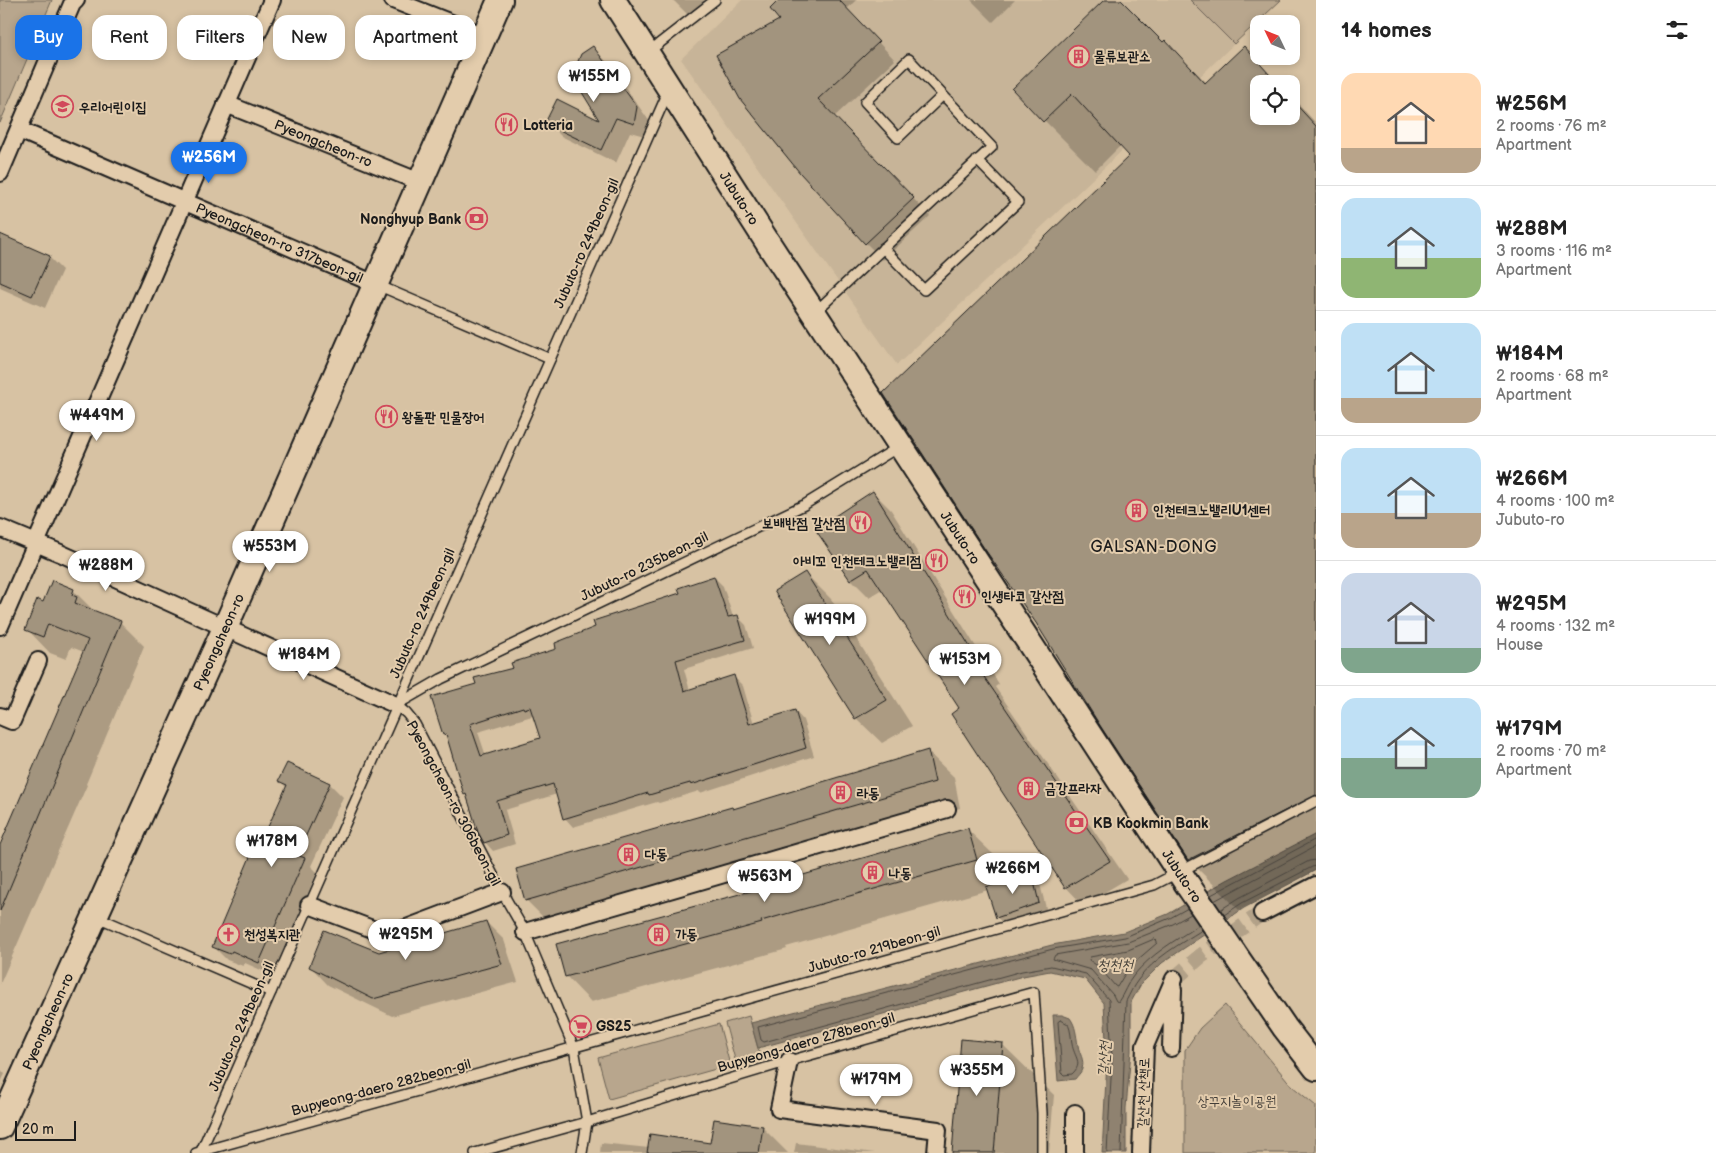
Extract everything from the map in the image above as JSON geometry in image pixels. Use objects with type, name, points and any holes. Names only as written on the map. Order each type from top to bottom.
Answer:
[{"type":"main road","name":"Pyeongcheon-ro","points":[[0,1127],[225,628],[500,0]]},
{"type":"main road","name":"Jubuto-ro","points":[[613,0],[900,446],[1184,880],[1285,1028],[1316,1068]]},
{"type":"street","points":[[0,173],[72,4],[76,0]]},
{"type":"street","name":"Pyeongcheon-ro 317beon-gil","points":[[0,626],[272,0]]},
{"type":"street","points":[[392,0],[484,36]]},
{"type":"street","name":"Pyeongcheon-ro","points":[[226,104],[420,182]]},
{"type":"street","name":"Pyeongcheon-ro 317beon-gil","points":[[19,130],[375,284]]},
{"type":"street","name":"Pyeongcheon-ro 306beon-gil","points":[[0,528],[396,705]]},
{"type":"street","points":[[0,716],[12,721],[38,661]]},
{"type":"street","points":[[525,932],[947,809]]},
{"type":"street","points":[[1262,913],[1316,885]]},
{"type":"street","points":[[309,905],[388,935],[502,892]]},
{"type":"street","name":"갈산천 산책로","points":[[1141,1153],[1145,1046],[1174,979],[1171,1048]]},
{"type":"street","points":[[789,1061],[779,1109],[938,1130],[936,1153]]},
{"type":"street","points":[[1074,1153],[1075,1113]]},
{"type":"lane","points":[[647,53],[715,0]]},
{"type":"lane","points":[[814,313],[992,147],[910,59],[865,102],[898,138],[943,95]]},
{"type":"lane","name":"Jubuto-ro 249beon-gil","points":[[199,1152],[670,88]]},
{"type":"lane","points":[[883,248],[924,290],[1018,202],[978,160]]},
{"type":"lane","points":[[375,284],[550,359]]},
{"type":"lane","name":"Jubuto-ro 235beon-gil","points":[[396,705],[441,679],[804,505],[900,446]]},
{"type":"lane","name":"Pyeongcheon-ro 306beon-gil","points":[[396,705],[415,724],[502,892],[525,932],[574,1048],[587,1122]]},
{"type":"lane","name":"Jubuto-ro 219beon-gil","points":[[574,1048],[1154,885],[1184,880],[1316,801]]},
{"type":"lane","points":[[95,916],[271,992]]},
{"type":"lane","name":"Bupyeong-daero 278beon-gil","points":[[475,1153],[587,1122],[789,1061],[1034,992],[1042,1114],[1042,1153]]},
{"type":"lane","name":"Bupyeong-daero 282beon-gil","points":[[199,1152],[574,1048]]},
{"type":"lane","points":[[582,1153],[587,1122]]},
{"type":"shaded area","points":[[742,0],[1190,0],[1234,44],[897,365],[681,59]]},
{"type":"green space","points":[[0,0],[52,0],[46,15],[15,15],[15,60],[27,60],[0,123]]},
{"type":"green space","points":[[1190,0],[1281,0],[1265,15],[1250,15],[1250,29],[1234,44]]},
{"type":"green space","name":"상꾸지놀이공원","points":[[1225,1005],[1292,1086],[1316,1106],[1316,1153],[1185,1153],[1185,1050],[1200,1028]]},
{"type":"green space","points":[[749,1016],[760,1056],[736,1063],[725,1023]]},
{"type":"green space","points":[[719,1024],[730,1065],[609,1099],[598,1058]]},
{"type":"water","name":"청천천","points":[[1316,834],[1316,870],[1244,908],[1162,963],[1141,984],[1131,1002],[1131,1051],[1126,1108],[1126,1153],[1102,1153],[1107,1060],[1104,1003],[1085,979],[1050,971],[1023,976],[758,1048],[751,1023],[1052,945],[1124,932],[1168,914],[1227,880]]},
{"type":"water","points":[[1053,1015],[1062,1015],[1070,1018],[1075,1027],[1083,1065],[1075,1079],[1058,1081]]},
{"type":"building","points":[[779,0],[839,0],[879,42],[818,99],[914,198],[865,244],[800,173],[740,99],[716,55],[779,20],[770,9]]},
{"type":"building","name":"인천테크노밸리U1센터","points":[[1104,0],[1121,0],[1163,42],[1165,40],[1205,83],[1244,46],[1250,53],[1250,65],[1261,65],[1270,75],[1250,75],[1250,125],[1300,125],[1300,109],[1316,126],[1316,795],[1188,860],[1036,623],[984,548],[883,393],[1129,156],[1072,94],[1043,122],[1012,89]]},
{"type":"building","points":[[593,46],[637,107],[634,124],[616,118],[601,150],[545,123],[557,99],[599,120],[572,76],[581,54]]},
{"type":"building","points":[[0,234],[50,256],[32,296],[0,282]]},
{"type":"building","points":[[873,491],[982,666],[978,668],[1110,861],[1065,888],[951,714],[959,708],[868,569],[850,580],[815,529]]},
{"type":"building","points":[[805,572],[887,700],[855,719],[774,591]]},
{"type":"building","points":[[714,576],[728,617],[738,615],[745,640],[676,660],[684,691],[734,675],[749,724],[795,710],[806,748],[691,785],[690,783],[649,795],[648,793],[563,819],[553,784],[497,801],[507,835],[484,843],[478,832],[466,794],[464,795],[446,734],[443,735],[431,697],[476,684],[474,678],[513,668],[511,663],[556,649],[555,643],[595,627],[593,621],[680,593],[678,588]],"holes":[[[523,707],[524,709],[530,707],[540,738],[481,756],[470,724]]]},
{"type":"building","points":[[52,580],[74,589],[72,595],[77,597],[75,603],[121,621],[0,911],[0,845],[88,640],[48,624],[43,637],[25,630],[37,599],[43,602]]},
{"type":"building","points":[[928,750],[935,782],[525,901],[516,869],[732,807],[733,809]]},
{"type":"building","points":[[287,763],[330,783],[297,855],[305,858],[259,963],[232,951],[230,954],[212,947],[258,838],[262,840],[287,785],[278,781]]},
{"type":"building","points":[[968,828],[977,860],[761,921],[762,923],[565,977],[556,944],[769,886]]},
{"type":"building","points":[[1032,873],[1039,903],[996,918],[986,887]]},
{"type":"building","points":[[486,921],[502,964],[373,999],[309,967],[324,930],[379,952]]},
{"type":"building","points":[[961,1039],[1003,1043],[994,1153],[952,1153]]},
{"type":"building","points":[[714,1119],[763,1126],[759,1153],[647,1153],[650,1134],[710,1143]]},
{"type":"tunnel","points":[[1174,979],[1201,956],[1262,913]]},
{"type":"place","name":"물류보관소","points":[[1078,56]]},
{"type":"place","name":"우리어린이집","points":[[63,107]]},
{"type":"place","name":"Lotteria","points":[[507,125]]},
{"type":"place","name":"Nonghyup Bank","points":[[477,219]]},
{"type":"place","name":"왕돌판 민물장어","points":[[386,417]]},
{"type":"place","name":"인천테크노밸리U1센터","points":[[1137,510]]},
{"type":"place","name":"보배반점 갈산점","points":[[861,523]]},
{"type":"place","name":"아비꼬 인천테크노밸리점","points":[[937,561]]},
{"type":"place","name":"인생타코 갈산점","points":[[965,596]]},
{"type":"place","name":"금강프라자","points":[[1029,788]]},
{"type":"place","name":"라동","points":[[841,793]]},
{"type":"place","name":"KB Kookmin Bank","points":[[1077,823]]},
{"type":"place","name":"다동","points":[[629,854]]},
{"type":"place","name":"나동","points":[[873,873]]},
{"type":"place","name":"천성복지관","points":[[228,934]]},
{"type":"place","name":"가동","points":[[659,934]]},
{"type":"place","name":"GS25","points":[[580,1026]]},
{"type":"district","name":"GALSAN-DONG","points":[[1154,546]]},
{"type":"water label","name":"갈산천","points":[[1104,1059]]}]
